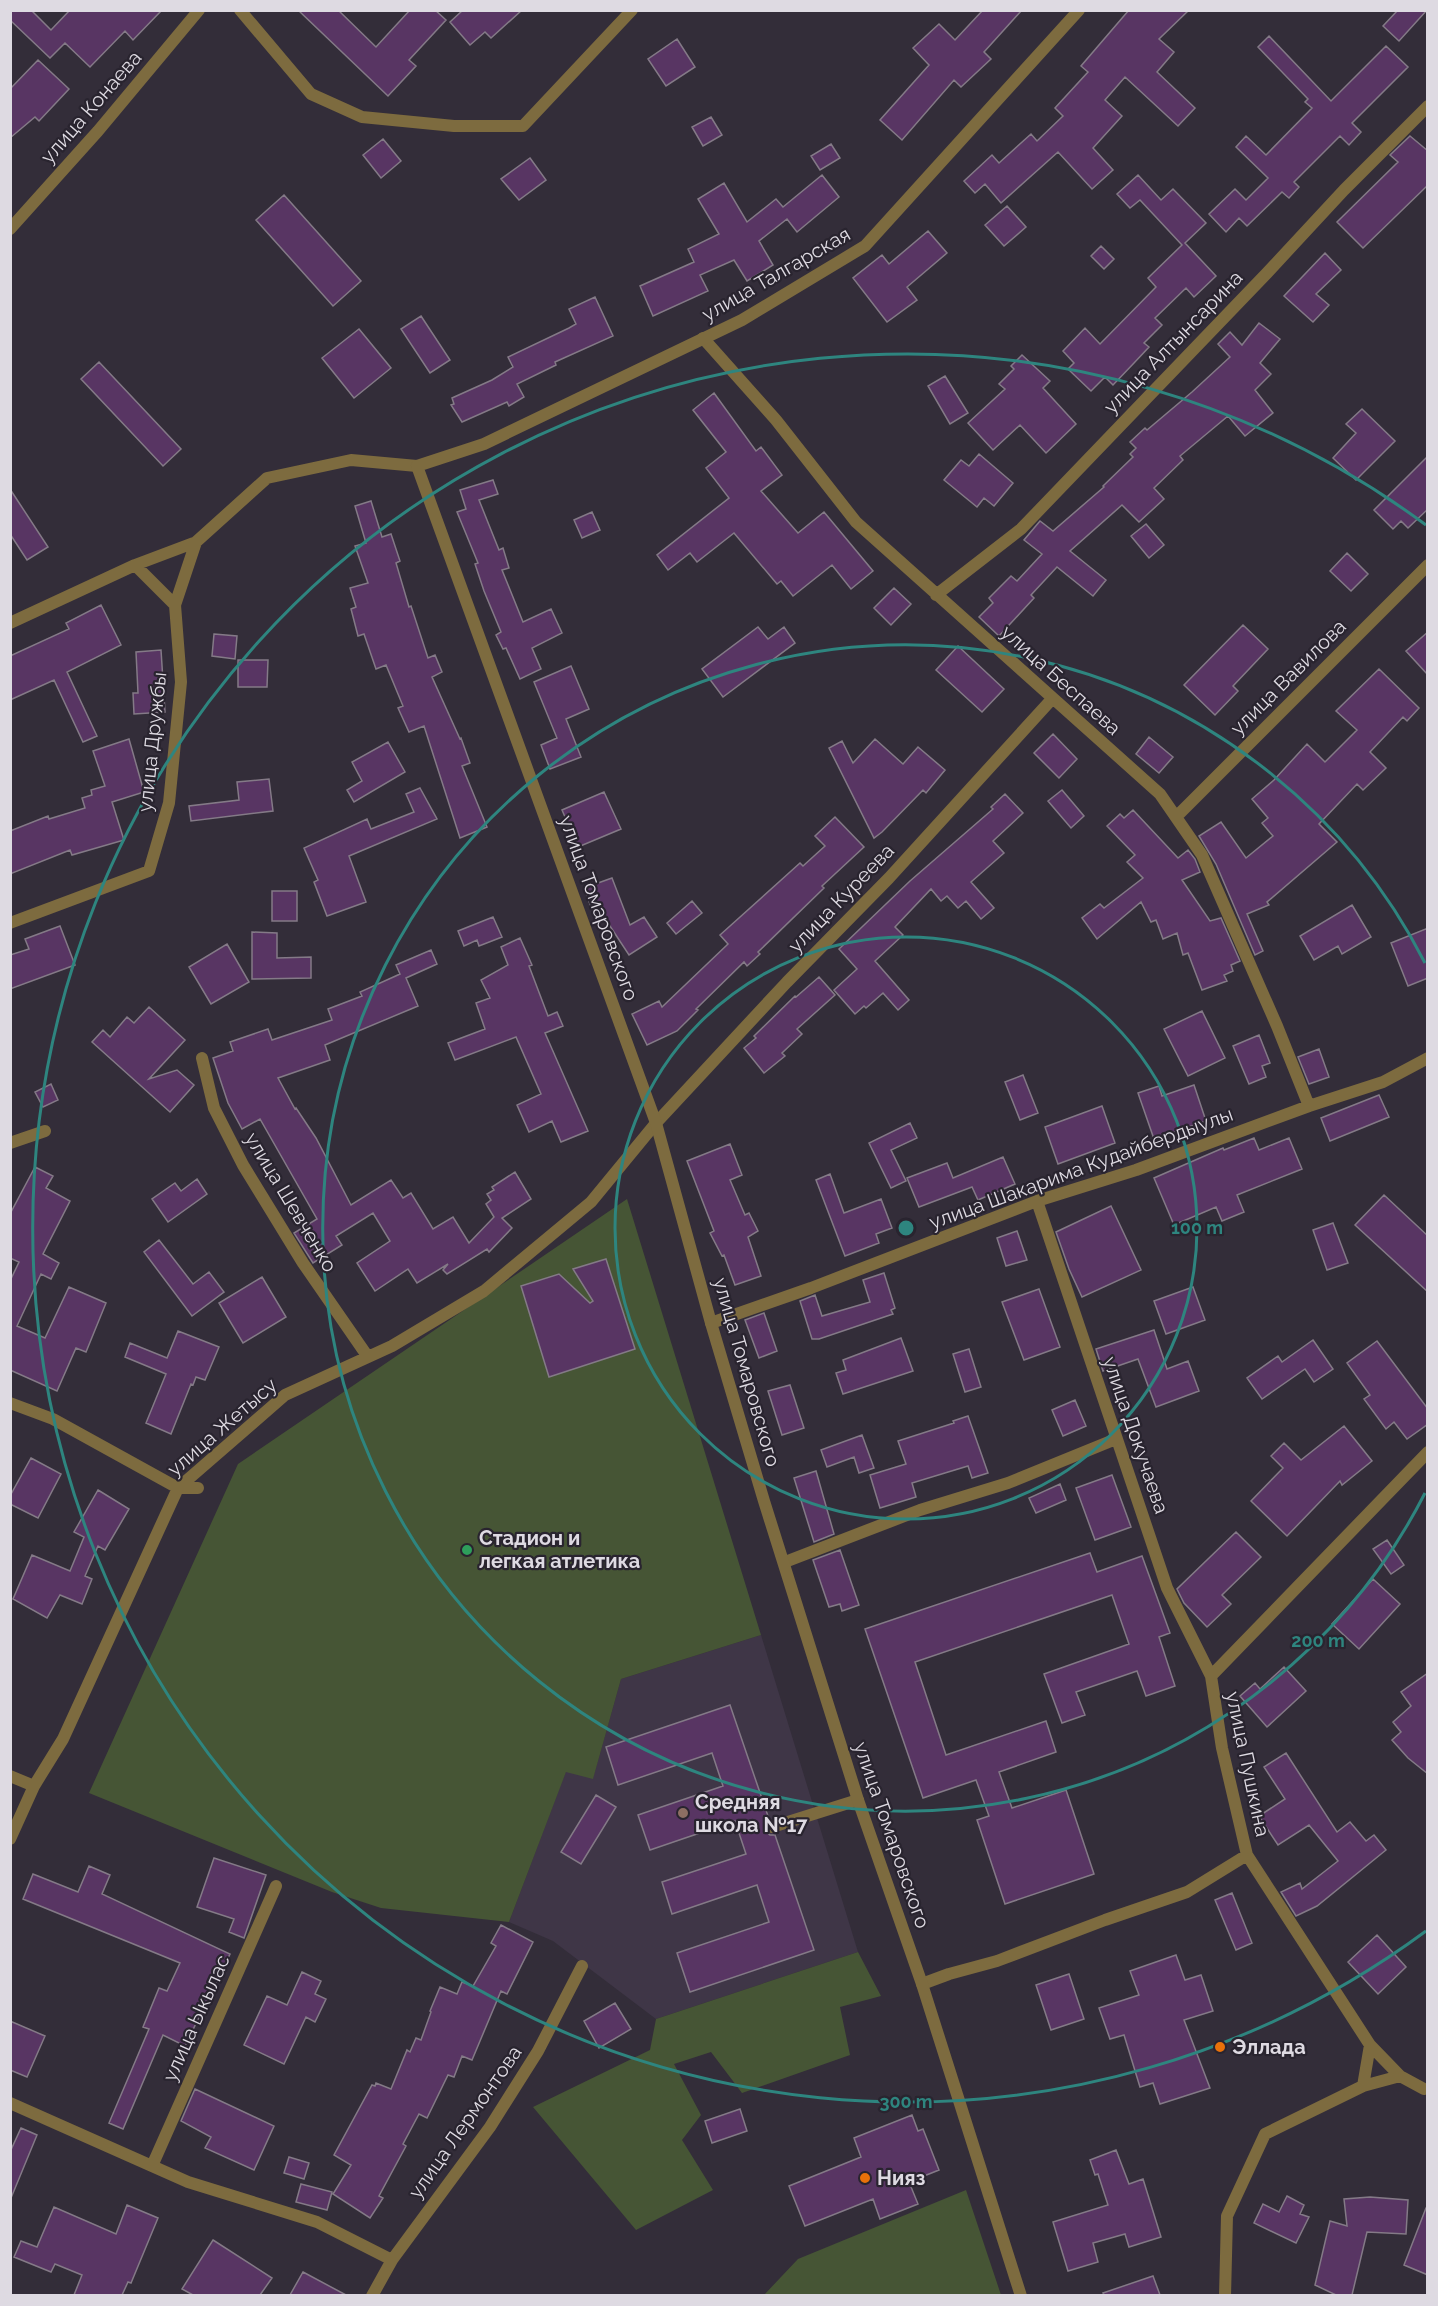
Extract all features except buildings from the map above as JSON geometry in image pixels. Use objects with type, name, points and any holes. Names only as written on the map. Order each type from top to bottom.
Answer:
[{"type":"street","name":"улица Конаева","points":[[10,229],[98,131],[199,10]]},
{"type":"street","points":[[240,10],[311,94],[362,117],[454,126],[523,126],[632,10]]},
{"type":"street","name":"улица Талгарская","points":[[417,466],[484,444],[742,320],[865,246],[1079,10]]},
{"type":"street","name":"улица Алтынсарина","points":[[936,595],[1021,529],[1259,282],[1344,190],[1428,106]]},
{"type":"street","name":"улица Беспаева","points":[[703,338],[776,420],[856,522],[1161,794],[1202,855],[1277,1026],[1309,1106]]},
{"type":"street","points":[[10,623],[135,565],[196,542],[267,478],[351,460],[417,466]]},
{"type":"street","name":"улица Томаровского","points":[[417,466],[656,1123],[711,1323],[764,1501],[858,1800],[922,1984],[1021,2295]]},
{"type":"street","name":"улица Дружбы","points":[[10,923],[149,871],[169,803],[173,770],[181,682],[175,605],[196,542]]},
{"type":"street","points":[[135,565],[175,605]]},
{"type":"street","name":"улица Вавилова","points":[[1176,817],[1428,565]]},
{"type":"street","name":"улица Куреева","points":[[656,1123],[787,982],[890,878],[1052,699]]},
{"type":"street","name":"улица Шевченко","points":[[202,1058],[214,1108],[243,1165],[303,1263],[368,1357]]},
{"type":"street","name":"улица Шакарима Кудайбердыулы","points":[[711,1323],[812,1288],[1037,1202],[1136,1170],[1309,1106],[1383,1083],[1428,1058]]},
{"type":"street","name":"улица Жетысу","points":[[10,1839],[34,1786],[63,1739],[178,1488],[285,1395],[392,1346],[484,1291],[591,1202],[656,1123]]},
{"type":"street","points":[[10,1143],[45,1131]]},
{"type":"street","name":"улица Докучаева","points":[[1037,1202],[1167,1588],[1211,1676]]},
{"type":"street","points":[[10,1403],[53,1419],[178,1488],[198,1488]]},
{"type":"street","points":[[785,1562],[801,1553],[920,1510],[1008,1483],[1116,1439]]},
{"type":"street","name":"улица Пушкина","points":[[922,1984],[997,1961],[1186,1892],[1247,1855],[1222,1748],[1211,1676],[1428,1452]]},
{"type":"street","points":[[10,1776],[34,1786]]},
{"type":"street","points":[[772,1827],[858,1800]]},
{"type":"street","points":[[1247,1855],[1370,2045],[1400,2076],[1426,2091]]},
{"type":"street","name":"улица Ыкылас","points":[[152,2166],[276,1886]]},
{"type":"street","name":"улица Лермонтова","points":[[372,2295],[392,2260],[490,2127],[538,2051],[582,1966]]},
{"type":"street","points":[[1363,2086],[1370,2045]]},
{"type":"street","points":[[1225,2295],[1227,2216],[1265,2134],[1363,2086],[1400,2076]]},
{"type":"street","points":[[10,2103],[188,2182],[317,2222],[392,2260]]},
{"type":"shaded area","name":"Средняя школа №17","points":[[761,1635],[858,1952],[656,2019],[553,1941],[509,1922],[566,1771],[593,1778],[621,1679]]},
{"type":"green space","name":"Стадион и легкая атлетика","points":[[627,1199],[761,1635],[621,1679],[593,1779],[566,1772],[509,1922],[381,1908],[332,1892],[89,1793],[238,1464]]},
{"type":"green space","points":[[858,1952],[881,1996],[840,2007],[850,2055],[742,2093],[711,2052],[674,2064],[701,2115],[682,2140],[713,2190],[636,2230],[533,2107],[650,2050],[656,2019]]},
{"type":"green space","points":[[966,2190],[1001,2295],[764,2295],[798,2259]]},
{"type":"place","name":"Стадион и легкая атлетика","points":[[467,1550]]},
{"type":"place","name":"Средняя школа №17","points":[[683,1813]]},
{"type":"place","name":"Эллада","points":[[1220,2047]]},
{"type":"place","name":"Нияз","points":[[865,2178]]}]
